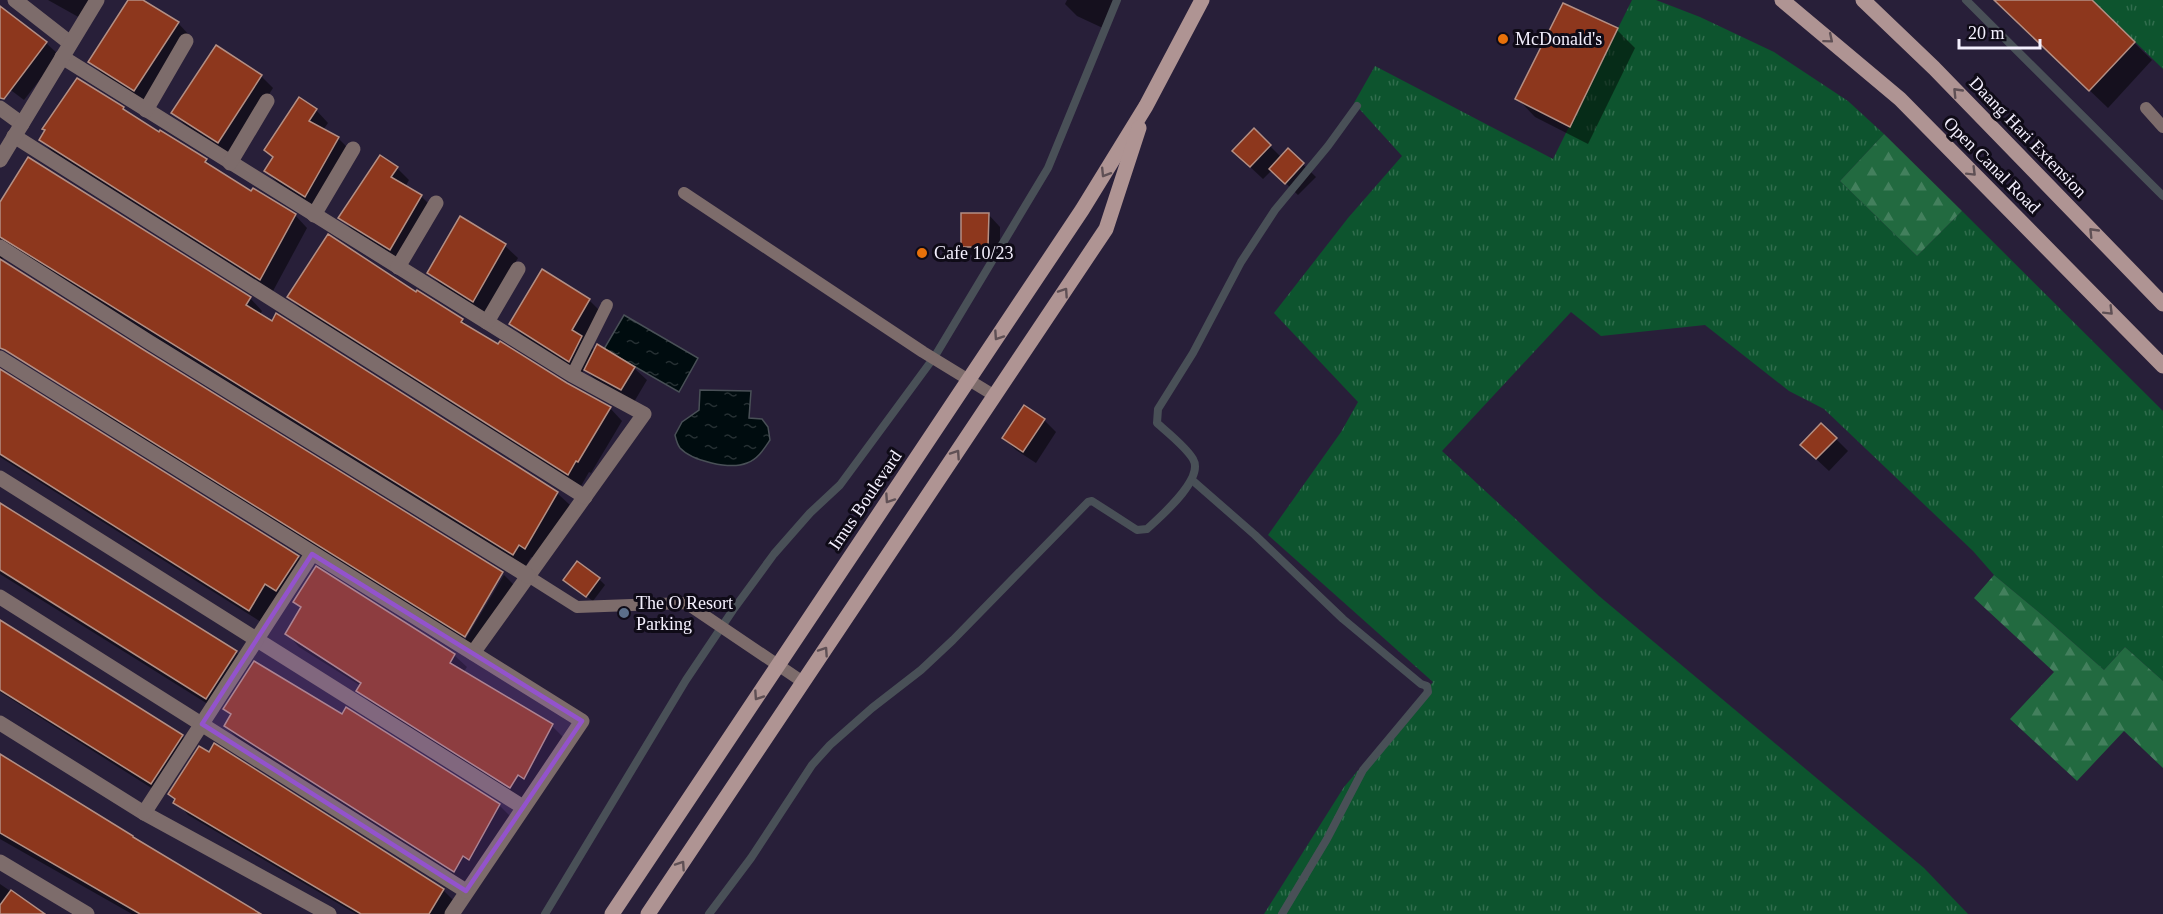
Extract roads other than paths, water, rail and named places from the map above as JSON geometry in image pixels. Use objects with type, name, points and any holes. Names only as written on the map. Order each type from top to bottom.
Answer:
[{"type":"main road","name":"Imus Boulevard","points":[[612,914],[1082,210],[1146,106],[1202,0]]},
{"type":"main road","name":"Open Canal Road","points":[[1785,0],[1900,99],[2163,366]]},
{"type":"main road","name":"Daang Hari Extension","points":[[1863,0],[1934,68],[2163,304]]},
{"type":"main road","name":"Imus Boulevard","points":[[648,914],[1106,229],[1146,106]]},
{"type":"street","points":[[15,0],[70,44]]},
{"type":"street","points":[[0,160],[97,0]]},
{"type":"street","points":[[146,111],[186,41]]},
{"type":"street","points":[[62,57],[572,375],[644,414],[473,653]]},
{"type":"street","points":[[230,163],[267,101]]},
{"type":"street","points":[[0,108],[18,130],[585,497]]},
{"type":"street","points":[[314,214],[353,149]]},
{"type":"street","points":[[398,267],[436,203]]},
{"type":"street","points":[[0,247],[149,342],[528,576]]},
{"type":"street","points":[[487,322],[518,268]]},
{"type":"street","points":[[0,358],[582,721],[452,914]]},
{"type":"street","points":[[0,478],[523,807]]},
{"type":"street","points":[[144,813],[312,554]]},
{"type":"street","points":[[0,597],[466,891]]},
{"type":"street","points":[[0,723],[144,813],[321,912]]},
{"type":"street","points":[[1,866],[87,914]]},
{"type":"lane","points":[[2146,108],[2163,127]]},
{"type":"lane","points":[[684,193],[922,352],[995,396]]},
{"type":"lane","points":[[572,375],[607,305]]},
{"type":"lane","points":[[528,576],[577,607],[686,603],[803,682]]},
{"type":"water","points":[[624,315],[698,358],[679,392],[604,349]]},
{"type":"water","points":[[700,390],[751,391],[749,418],[762,419],[768,427],[770,440],[754,459],[740,465],[721,465],[693,457],[680,448],[675,435],[682,422],[699,410]]},
{"type":"waterway","points":[[545,914],[686,680],[733,610],[774,554],[810,513],[840,485],[935,356],[1048,168],[1117,0]]},
{"type":"waterway","points":[[1966,0],[2163,196]]},
{"type":"waterway","points":[[709,914],[751,858],[812,765],[830,745],[872,708],[921,670],[953,640],[1088,502],[1092,501],[1137,530],[1147,529],[1179,497],[1193,477],[1195,467],[1190,454],[1157,423],[1158,409],[1193,353],[1241,262],[1275,210],[1328,146],[1357,106]]},
{"type":"waterway","points":[[1192,480],[1255,535],[1343,619],[1421,684],[1427,686],[1428,692],[1363,770],[1327,839],[1282,914]]},
{"type":"place","name":"McDonald's","points":[[1503,39]]},
{"type":"place","name":"Cafe 10/23","points":[[922,253]]},
{"type":"place","name":"The O Resort Parking","points":[[624,613]]}]
